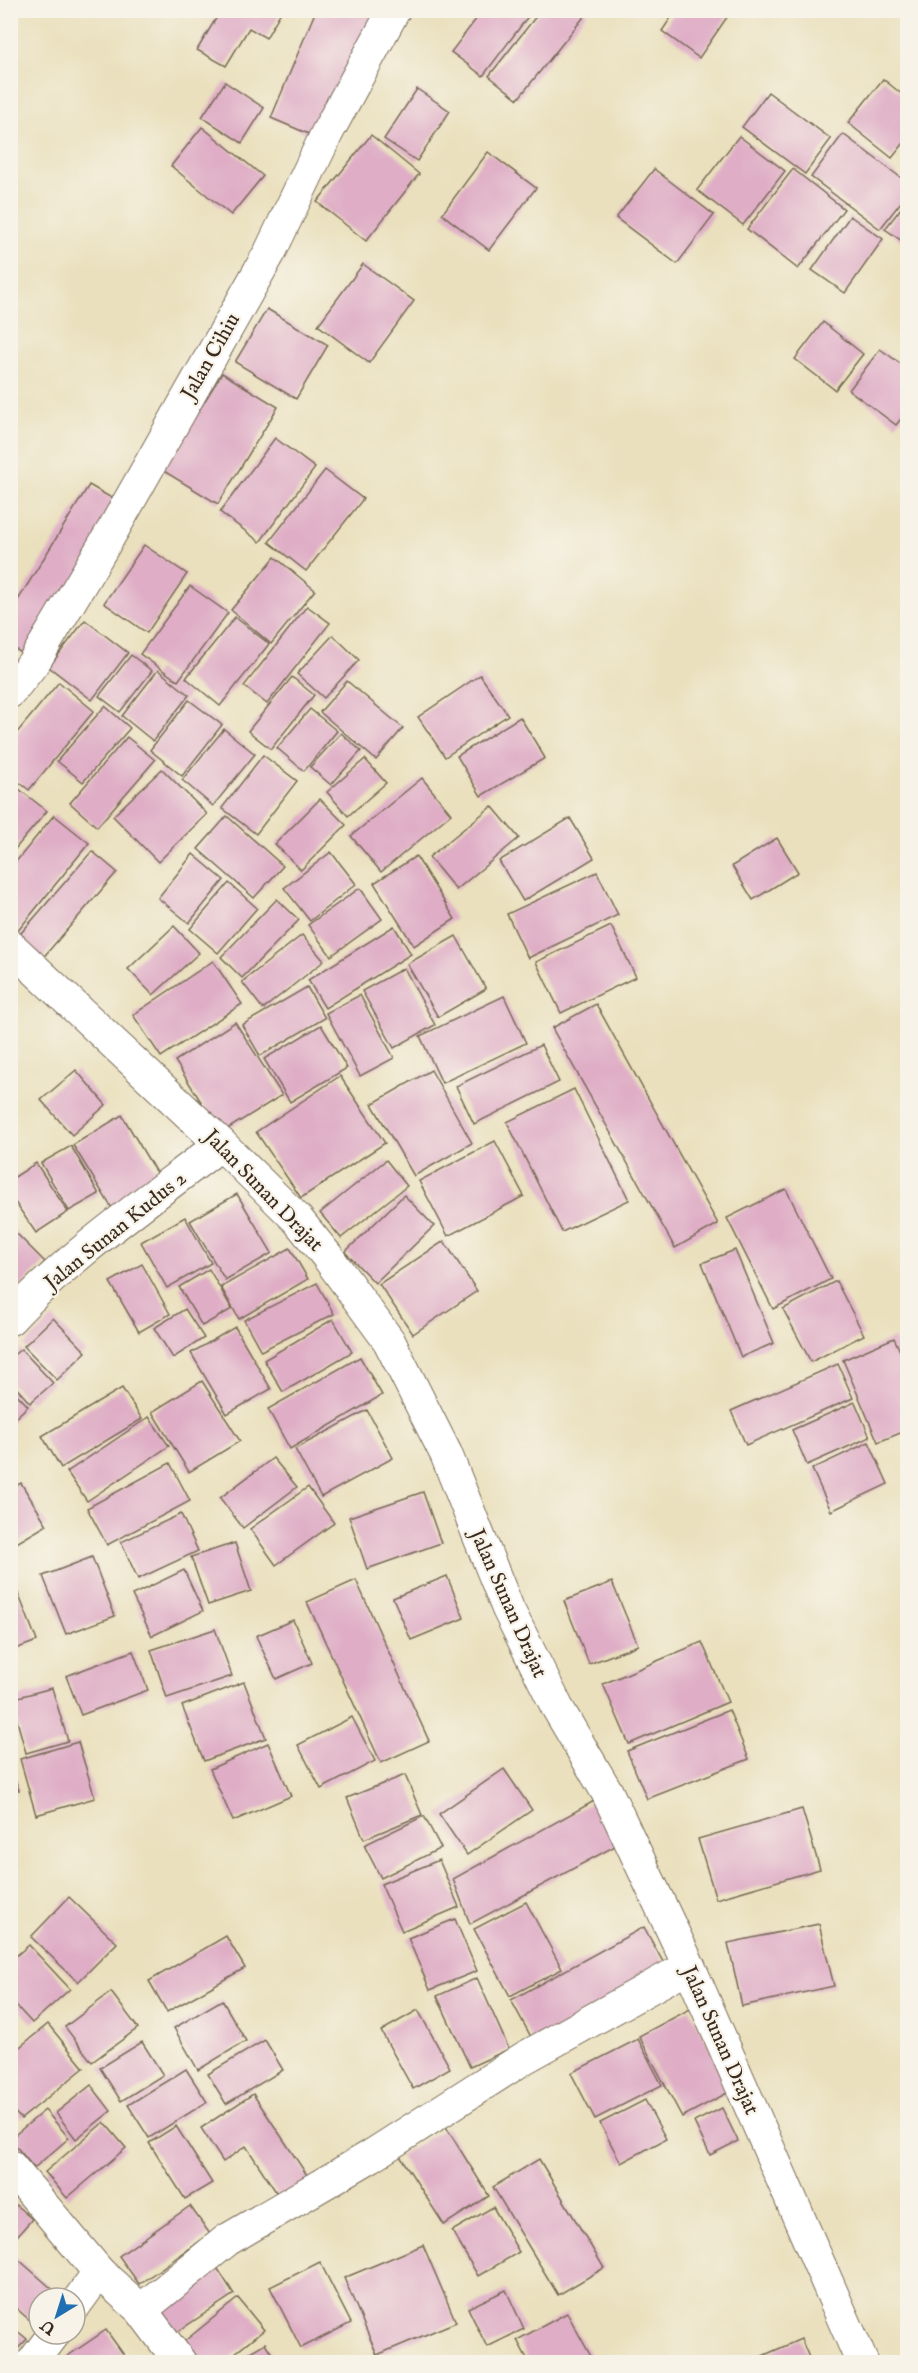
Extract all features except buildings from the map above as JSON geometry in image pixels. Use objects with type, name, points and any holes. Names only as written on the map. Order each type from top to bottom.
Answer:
[{"type":"street","name":"Jalan Cihiu","points":[[10,692],[33,663],[114,528],[270,252],[327,133],[394,10]]},
{"type":"street","name":"Jalan Sunan Drajat","points":[[10,945],[297,1219],[341,1274],[388,1341],[446,1454],[508,1609],[557,1707],[607,1792],[689,1966],[862,2362]]},
{"type":"street","name":"Jalan Sunan Kudus 2","points":[[10,1319],[92,1245],[221,1144]]},
{"type":"street","points":[[141,2310],[227,2240],[371,2156],[525,2058],[689,1966]]},
{"type":"street","points":[[10,2166],[99,2272],[141,2310],[180,2362]]},
{"type":"street","points":[[87,2288],[99,2272]]},
{"type":"street","points":[[33,2362],[45,2346]]}]
